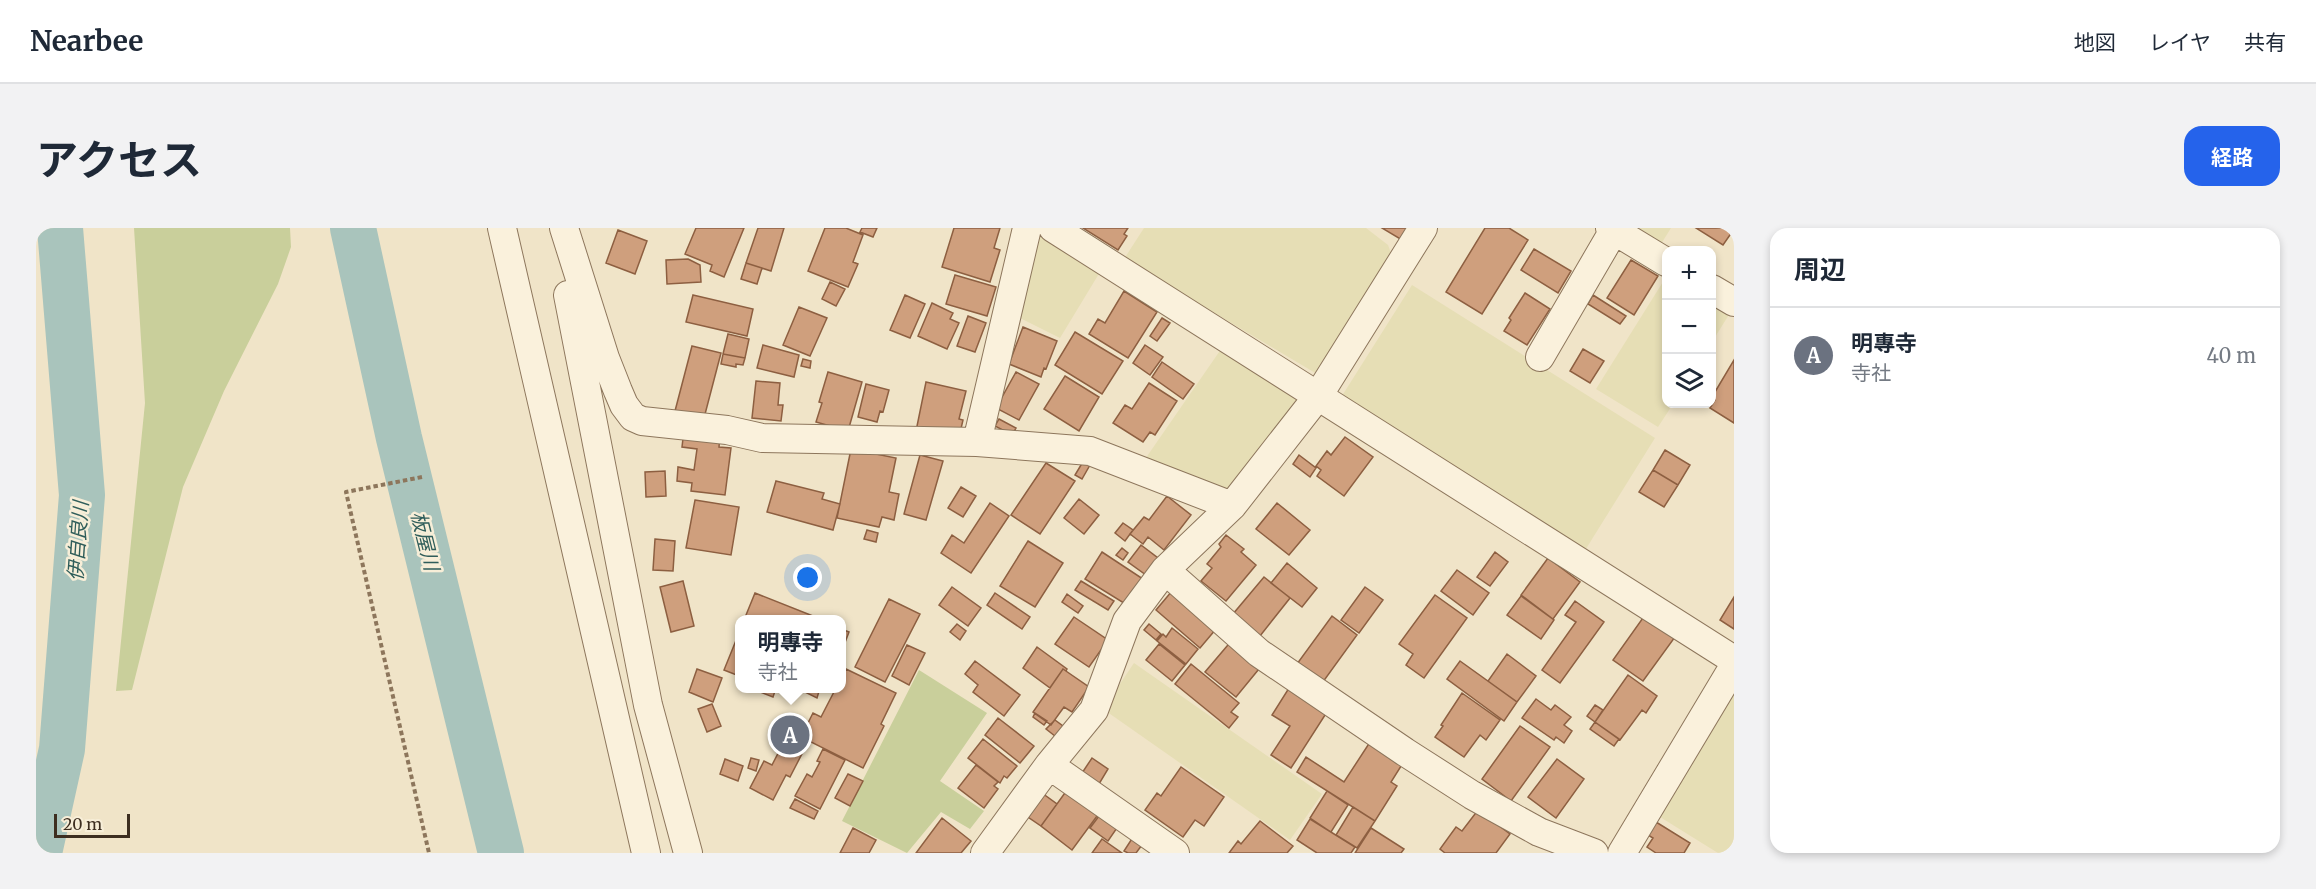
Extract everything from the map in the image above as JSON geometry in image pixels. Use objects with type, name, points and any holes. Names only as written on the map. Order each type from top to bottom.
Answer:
[{"type":"street","points":[[502,228],[646,853]]},
{"type":"street","points":[[555,228],[648,705],[688,853]]},
{"type":"street","points":[[564,228],[605,358],[624,405],[633,417],[642,421],[727,430],[762,438],[977,442],[1090,451],[1232,506]]},
{"type":"street","points":[[977,442],[1027,228]]},
{"type":"street","points":[[1053,228],[1734,660]]},
{"type":"street","points":[[985,853],[1049,765],[1094,710],[1127,621],[1165,570],[1232,506],[1317,396],[1423,228]]},
{"type":"street","points":[[1540,357],[1612,229],[1662,260]]},
{"type":"street","points":[[1716,292],[1734,303]]},
{"type":"street","points":[[1165,570],[1259,653],[1404,752],[1472,795],[1539,832],[1594,853]]},
{"type":"street","points":[[1622,853],[1734,666]]},
{"type":"street","points":[[1049,765],[1175,853]]},
{"type":"path","points":[[422,477],[346,492],[429,853]]},
{"type":"shaded area","points":[[1144,228],[1366,228],[1388,245],[1392,256],[1317,374],[1124,259]]},
{"type":"shaded area","points":[[1634,228],[1671,228],[1661,244]]},
{"type":"shaded area","points":[[1041,232],[1100,272],[1060,338],[1014,315],[1027,237]]},
{"type":"shaded area","points":[[1662,283],[1662,408],[1670,408],[1658,427],[1596,389]]},
{"type":"shaded area","points":[[1412,285],[1655,438],[1584,552],[1340,399]]},
{"type":"shaded area","points":[[1716,304],[1730,313],[1716,336]]},
{"type":"shaded area","points":[[1226,342],[1304,402],[1230,488],[1215,497],[1141,465]]},
{"type":"shaded area","points":[[1134,663],[1322,794],[1290,840],[1103,709]]},
{"type":"shaded area","points":[[1734,672],[1734,853],[1718,853],[1652,812]]},
{"type":"green space","points":[[134,228],[290,228],[291,247],[278,284],[224,391],[183,487],[132,690],[116,691],[145,403]]},
{"type":"green space","points":[[919,670],[987,713],[940,781],[984,811],[970,829],[941,812],[907,853],[842,821]]},
{"type":"building","points":[[696,228],[744,228],[724,277],[710,271],[712,265],[685,254]]},
{"type":"building","points":[[758,228],[784,228],[771,271],[746,263]]},
{"type":"building","points":[[825,228],[846,228],[863,235],[853,262],[858,264],[848,287],[808,271]]},
{"type":"building","points":[[862,228],[877,228],[873,237],[860,232]]},
{"type":"building","points":[[954,228],[1000,228],[994,248],[1000,250],[990,282],[942,267]]},
{"type":"building","points":[[1083,228],[1128,228],[1124,234],[1127,236],[1118,250]]},
{"type":"building","points":[[1382,228],[1409,228],[1402,240]]},
{"type":"building","points":[[1485,228],[1509,228],[1528,240],[1482,314],[1446,292]]},
{"type":"building","points":[[1696,228],[1734,228],[1734,233],[1732,232],[1723,245]]},
{"type":"building","points":[[618,230],[647,241],[635,274],[606,263]]},
{"type":"building","points":[[1534,249],[1571,271],[1558,293],[1521,270]]},
{"type":"building","points":[[688,259],[700,265],[701,282],[667,284],[666,260]]},
{"type":"building","points":[[1631,260],[1658,276],[1634,315],[1607,298]]},
{"type":"building","points":[[746,263],[762,268],[757,284],[741,279]]},
{"type":"building","points":[[955,275],[996,287],[987,316],[946,304]]},
{"type":"building","points":[[830,282],[845,289],[836,306],[822,299]]},
{"type":"building","points":[[1124,291],[1157,312],[1128,358],[1089,334],[1098,319],[1105,323]]},
{"type":"building","points":[[1525,293],[1550,309],[1527,345],[1504,331],[1511,320],[1509,318]]},
{"type":"building","points":[[693,295],[753,309],[747,336],[686,322]]},
{"type":"building","points":[[905,295],[925,304],[910,338],[890,330]]},
{"type":"building","points":[[1593,295],[1626,316],[1620,324],[1588,304]]},
{"type":"building","points":[[932,303],[953,313],[950,319],[959,323],[947,349],[918,336]]},
{"type":"building","points":[[799,307],[827,318],[810,356],[783,345]]},
{"type":"building","points":[[968,316],[986,323],[975,352],[957,346]]},
{"type":"building","points":[[1162,318],[1170,323],[1157,341],[1150,336]]},
{"type":"building","points":[[1023,327],[1057,341],[1041,377],[1009,364]]},
{"type":"building","points":[[1075,332],[1123,361],[1102,394],[1055,365]]},
{"type":"building","points":[[728,334],[749,339],[745,358],[723,354]]},
{"type":"building","points":[[763,345],[799,355],[794,377],[757,368]]},
{"type":"building","points":[[1145,345],[1163,357],[1150,375],[1133,363]]},
{"type":"building","points":[[692,346],[721,353],[704,418],[675,411]]},
{"type":"building","points":[[1583,349],[1604,361],[1590,383],[1570,371]]},
{"type":"building","points":[[723,354],[745,358],[743,365],[736,364],[736,367],[721,364]]},
{"type":"building","points":[[803,359],[811,361],[810,368],[801,366]]},
{"type":"building","points":[[1734,360],[1734,423],[1710,408],[1716,408],[1716,390]]},
{"type":"building","points":[[1162,362],[1194,384],[1183,399],[1152,377]]},
{"type":"building","points":[[828,372],[862,382],[848,431],[816,422]]},
{"type":"building","points":[[1016,372],[1039,384],[1019,420],[996,408]]},
{"type":"building","points":[[1065,376],[1099,397],[1079,431],[1044,409]]},
{"type":"building","points":[[756,381],[780,383],[778,405],[783,405],[781,421],[752,418]]},
{"type":"building","points":[[926,382],[966,391],[959,419],[963,420],[960,433],[916,431]]},
{"type":"building","points":[[1149,383],[1177,401],[1155,435],[1150,432],[1143,442],[1113,423],[1125,405],[1132,409]]},
{"type":"building","points":[[866,384],[889,390],[883,412],[880,411],[877,422],[858,417]]},
{"type":"building","points":[[999,419],[1016,428],[1012,435],[995,426]]},
{"type":"building","points":[[684,430],[720,435],[719,447],[731,448],[725,495],[691,491],[692,483],[677,481],[678,467],[694,470],[697,449],[682,447]]},
{"type":"building","points":[[1345,437],[1373,457],[1344,496],[1317,476],[1321,470],[1316,466],[1327,451],[1331,455]]},
{"type":"building","points":[[851,449],[896,458],[889,492],[899,494],[894,520],[882,517],[879,527],[837,518]]},
{"type":"building","points":[[1665,450],[1690,465],[1678,485],[1653,470]]},
{"type":"building","points":[[920,455],[943,461],[926,520],[904,514]]},
{"type":"building","points":[[1299,455],[1316,468],[1310,477],[1293,464]]},
{"type":"building","points":[[1084,460],[1090,465],[1082,479],[1075,475]]},
{"type":"building","points":[[1046,463],[1075,481],[1040,534],[1011,515]]},
{"type":"building","points":[[1653,470],[1678,485],[1664,507],[1639,492]]},
{"type":"building","points":[[665,471],[666,496],[646,497],[645,472]]},
{"type":"building","points":[[776,481],[824,493],[822,499],[840,504],[833,530],[767,512]]},
{"type":"building","points":[[961,487],[976,496],[963,517],[948,508]]},
{"type":"building","points":[[1167,496],[1191,515],[1164,550],[1148,537],[1143,544],[1130,534],[1144,517],[1149,520]]},
{"type":"building","points":[[1079,499],[1099,515],[1084,534],[1064,518]]},
{"type":"building","points":[[695,500],[739,507],[731,555],[686,548]]},
{"type":"building","points":[[990,503],[1009,516],[971,573],[941,553],[952,535],[964,543]]},
{"type":"building","points":[[1277,503],[1310,530],[1289,555],[1256,529]]},
{"type":"building","points":[[1123,523],[1133,530],[1125,541],[1115,533]]},
{"type":"building","points":[[867,530],[878,533],[876,542],[864,539]]},
{"type":"building","points":[[1226,535],[1244,549],[1241,552],[1256,565],[1226,601],[1201,581],[1212,568],[1207,564],[1221,547],[1219,544]]},
{"type":"building","points":[[655,539],[675,541],[673,571],[653,570]]},
{"type":"building","points":[[1028,541],[1063,563],[1035,607],[1000,586]]},
{"type":"building","points":[[1141,545],[1158,558],[1146,575],[1128,562]]},
{"type":"building","points":[[1122,548],[1128,553],[1123,560],[1116,555]]},
{"type":"building","points":[[1102,552],[1143,579],[1127,605],[1085,579]]},
{"type":"building","points":[[1495,552],[1508,562],[1490,586],[1477,577]]},
{"type":"building","points":[[1548,558],[1580,582],[1553,619],[1521,595]]},
{"type":"building","points":[[1287,563],[1317,588],[1302,607],[1271,583]]},
{"type":"building","points":[[1457,570],[1489,593],[1473,615],[1441,591]]},
{"type":"building","points":[[1264,577],[1290,598],[1260,636],[1233,614]]},
{"type":"building","points":[[683,581],[694,626],[671,632],[660,587]]},
{"type":"building","points":[[1081,581],[1114,601],[1108,610],[1075,590]]},
{"type":"building","points":[[952,587],[981,608],[968,626],[939,605]]},
{"type":"building","points":[[1365,587],[1383,600],[1359,633],[1341,620]]},
{"type":"building","points":[[1172,591],[1216,629],[1200,648],[1156,610]]},
{"type":"building","points":[[755,593],[810,615],[746,615]]},
{"type":"building","points":[[995,593],[1030,617],[1022,629],[987,605]]},
{"type":"building","points":[[1067,594],[1083,606],[1078,613],[1062,602]]},
{"type":"building","points":[[1435,595],[1467,618],[1424,678],[1406,665],[1413,654],[1399,644]]},
{"type":"building","points":[[1521,596],[1554,620],[1541,639],[1507,615]]},
{"type":"building","points":[[1734,597],[1734,629],[1720,620]]},
{"type":"building","points":[[889,599],[920,614],[885,682],[855,667]]},
{"type":"building","points":[[1575,601],[1604,622],[1560,683],[1542,670],[1576,622],[1565,615]]},
{"type":"building","points":[[1645,615],[1675,637],[1643,681],[1613,660]]},
{"type":"building","points":[[1332,616],[1357,635],[1320,686],[1294,668]]},
{"type":"building","points":[[1074,617],[1108,640],[1089,667],[1055,644]]},
{"type":"building","points":[[957,624],[966,631],[960,640],[950,632]]},
{"type":"building","points":[[1149,624],[1161,634],[1156,640],[1144,630]]},
{"type":"building","points":[[1172,628],[1198,649],[1186,664],[1157,641],[1163,634],[1166,637]]},
{"type":"building","points":[[1233,639],[1263,664],[1236,697],[1205,672]]},
{"type":"building","points":[[735,643],[735,674],[724,670]]},
{"type":"building","points":[[1159,644],[1185,665],[1172,681],[1146,660]]},
{"type":"building","points":[[907,645],[925,653],[909,685],[892,676]]},
{"type":"building","points":[[1037,647],[1067,669],[1066,671],[1063,669],[1050,688],[1023,668]]},
{"type":"building","points":[[1507,654],[1536,676],[1517,702],[1488,681]]},
{"type":"building","points":[[975,661],[1020,695],[1004,716],[973,692],[978,685],[965,674]]},
{"type":"building","points":[[1460,661],[1517,702],[1504,721],[1447,679]]},
{"type":"building","points":[[1191,664],[1239,703],[1231,712],[1238,717],[1229,728],[1175,684]]},
{"type":"building","points":[[697,669],[722,678],[713,702],[689,692]]},
{"type":"building","points":[[846,669],[896,693],[881,724],[884,726],[863,768],[801,737],[813,713],[821,717],[833,693],[846,693]]},
{"type":"building","points":[[1063,669],[1089,687],[1072,712],[1064,707],[1051,725],[1033,712]]},
{"type":"building","points":[[1628,675],[1657,696],[1646,713],[1642,710],[1620,740],[1595,722]]},
{"type":"building","points":[[1289,688],[1327,712],[1291,768],[1271,755],[1290,726],[1272,715]]},
{"type":"building","points":[[763,693],[774,693],[773,697]]},
{"type":"building","points":[[807,693],[818,693],[817,698]]},
{"type":"building","points":[[1462,693],[1500,720],[1486,740],[1480,735],[1464,757],[1435,737]]},
{"type":"building","points":[[1536,699],[1551,710],[1555,705],[1571,717],[1564,725],[1572,731],[1564,743],[1556,737],[1554,740],[1522,718]]},
{"type":"building","points":[[712,704],[721,726],[707,732],[698,709]]},
{"type":"building","points":[[1595,705],[1603,710],[1595,722],[1587,716]]},
{"type":"building","points":[[1035,713],[1047,721],[1044,725],[1033,717]]},
{"type":"building","points":[[998,718],[1034,746],[1020,763],[985,735]]},
{"type":"building","points":[[1055,720],[1067,729],[1060,740],[1046,729]]},
{"type":"building","points":[[1595,722],[1619,739],[1614,746],[1590,729]]},
{"type":"building","points":[[1520,726],[1550,747],[1511,801],[1482,779]]},
{"type":"building","points":[[787,736],[806,746],[790,777],[786,775],[773,800],[750,788],[764,761],[772,765]]},
{"type":"building","points":[[983,739],[1017,766],[1007,778],[1004,776],[1000,783],[968,758]]},
{"type":"building","points":[[1370,742],[1403,763],[1391,782],[1397,786],[1375,821],[1297,772],[1306,757],[1344,782]]},
{"type":"building","points":[[823,749],[845,760],[820,809],[795,796],[807,774],[812,777],[820,762],[817,761]]},
{"type":"building","points":[[751,758],[759,760],[756,771],[748,768]]},
{"type":"building","points":[[1092,758],[1108,769],[1099,784],[1082,773]]},
{"type":"building","points":[[725,759],[743,766],[738,781],[720,774]]},
{"type":"building","points":[[1557,759],[1584,779],[1556,818],[1528,797]]},
{"type":"building","points":[[976,765],[998,782],[994,786],[998,789],[984,808],[958,788]]},
{"type":"building","points":[[1181,767],[1224,797],[1204,826],[1195,820],[1183,837],[1145,810],[1157,793],[1161,796]]},
{"type":"building","points":[[848,774],[863,781],[850,806],[835,798]]},
{"type":"building","points":[[1067,790],[1100,812],[1072,850],[1041,826]]},
{"type":"building","points":[[1327,791],[1348,805],[1331,832],[1310,818]]},
{"type":"building","points":[[1042,793],[1057,804],[1041,826],[1025,815]]},
{"type":"building","points":[[795,799],[818,811],[814,819],[790,808]]},
{"type":"building","points":[[1353,807],[1375,821],[1357,848],[1336,835]]},
{"type":"building","points":[[1478,810],[1510,834],[1496,853],[1445,853],[1440,849],[1456,827],[1462,831]]},
{"type":"building","points":[[1102,812],[1119,825],[1108,841],[1090,828]]},
{"type":"building","points":[[942,818],[971,841],[961,853],[916,853]]},
{"type":"building","points":[[1310,819],[1355,847],[1351,853],[1317,853],[1297,840]]},
{"type":"building","points":[[1260,821],[1293,846],[1287,853],[1229,853],[1238,841],[1241,844]]},
{"type":"building","points":[[1656,822],[1690,843],[1684,853],[1656,853],[1647,847],[1653,838],[1648,835]]},
{"type":"building","points":[[853,828],[876,840],[869,853],[840,853]]},
{"type":"building","points":[[1371,828],[1404,849],[1401,853],[1355,853]]},
{"type":"building","points":[[1135,834],[1145,841],[1136,853],[1124,851]]},
{"type":"building","points":[[1102,839],[1122,853],[1092,853]]},
{"type":"waterway","name":"伊自良川","points":[[39,853],[62,749],[82,495],[60,228]]},
{"type":"waterway","name":"板屋川","points":[[353,228],[399,438],[501,853]]},
{"type":"place","name":"明專寺","points":[[790,735]]}]
